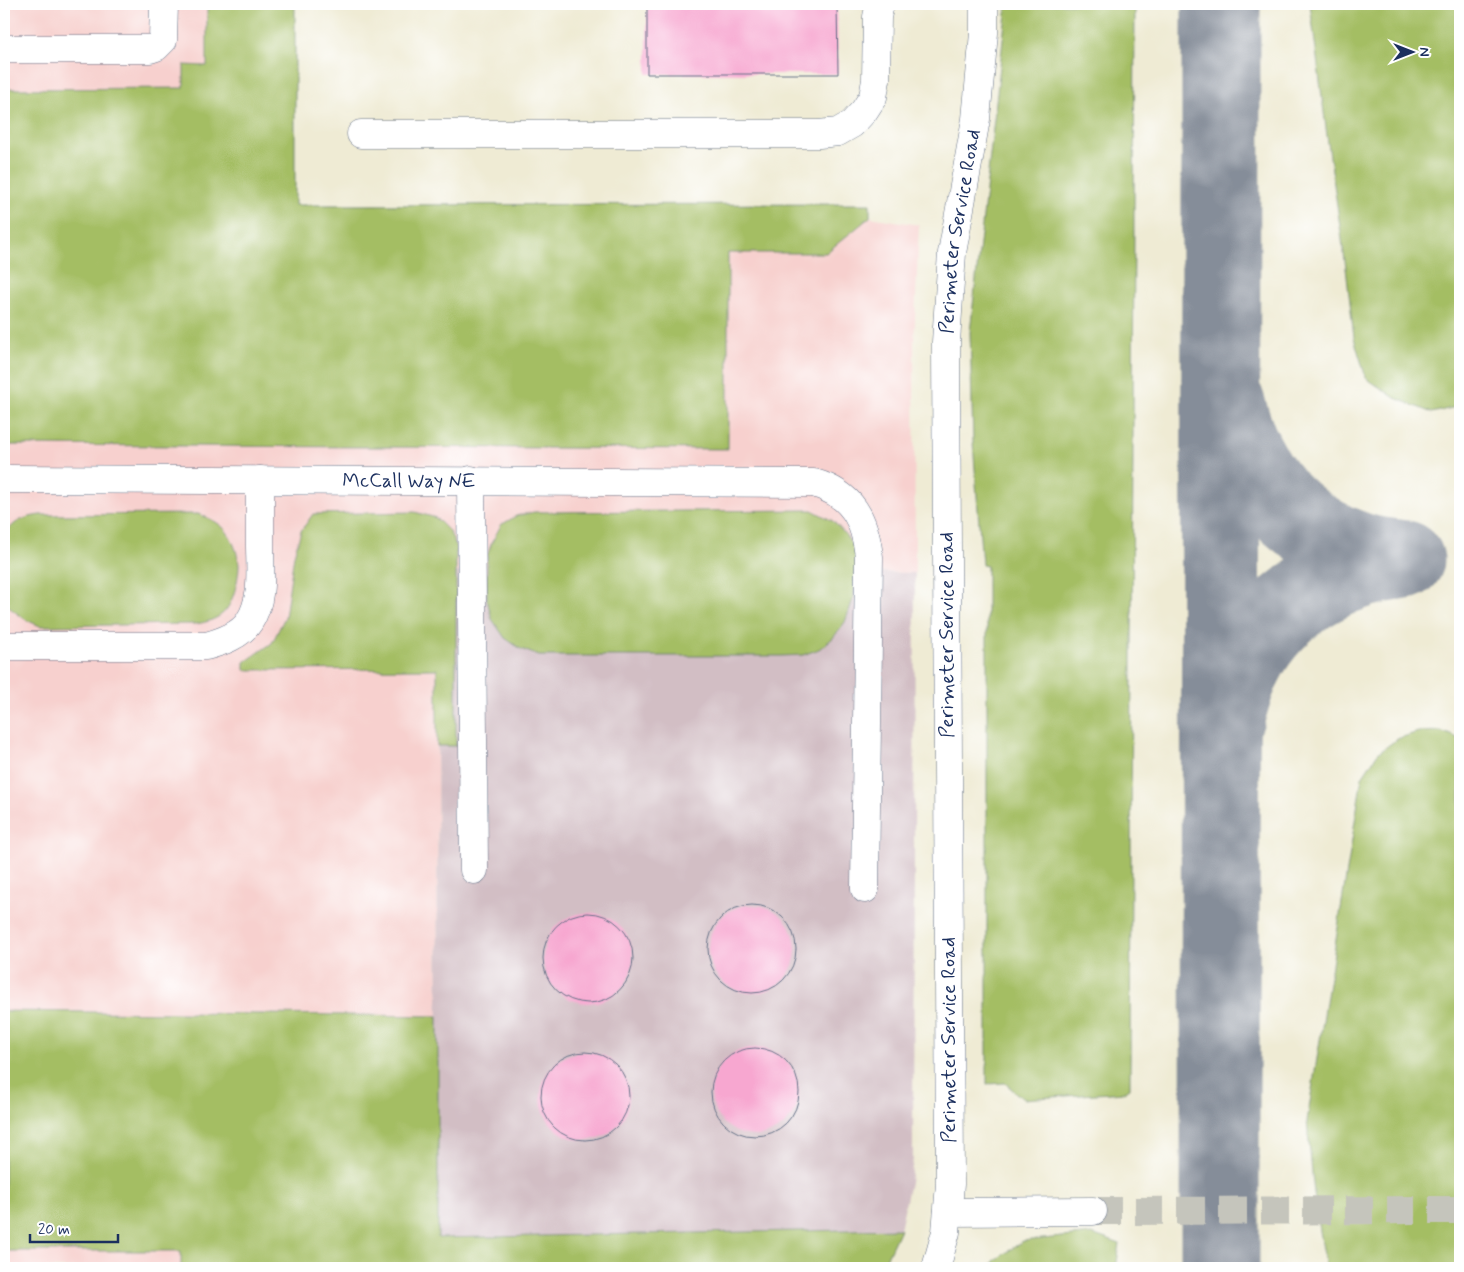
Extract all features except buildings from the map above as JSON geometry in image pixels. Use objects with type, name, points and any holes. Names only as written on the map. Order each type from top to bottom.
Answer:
[{"type":"street","points":[[4,49],[150,49],[156,47],[163,40],[164,4]]},
{"type":"street","points":[[361,134],[819,134],[838,132],[852,124],[873,97],[876,80],[877,17],[880,4]]},
{"type":"street","name":"Perimeter Service Road","points":[[936,1268],[946,1232],[950,1164],[946,342],[952,253],[976,119],[984,33],[984,4]]},
{"type":"street","name":"McCall Way NE","points":[[4,479],[814,483],[828,487],[840,494],[852,505],[862,522],[867,538],[869,572],[865,889]]},
{"type":"street","points":[[4,646],[206,646],[220,642],[235,634],[248,623],[257,606],[260,586],[260,480]]},
{"type":"street","points":[[471,480],[474,870]]},
{"type":"street","points":[[948,1212],[1093,1211]]},
{"type":"shaded area","points":[[4,4],[253,4],[252,214],[870,217],[919,225],[914,343],[915,573],[437,572],[438,1238],[900,1229],[882,1268],[4,1268]]},
{"type":"shaded area","points":[[437,572],[915,573],[913,1159],[900,1229],[438,1238]]},
{"type":"green space","points":[[207,4],[295,4],[295,205],[870,204],[870,217],[826,253],[728,253],[728,449],[4,445],[4,89],[184,88],[184,65],[207,66]]},
{"type":"green space","points":[[1007,4],[1135,4],[1130,1088],[1124,1092],[1023,1099],[1005,1083],[987,1084],[987,566],[982,565],[973,442],[970,332]]},
{"type":"green space","points":[[1310,4],[1460,4],[1460,406],[1432,413],[1395,398],[1366,378],[1354,338]]},
{"type":"green space","points":[[812,510],[833,521],[853,546],[856,557],[854,597],[845,622],[833,638],[819,649],[803,655],[539,656],[521,649],[505,638],[492,619],[487,600],[487,556],[501,525],[516,516],[534,512]]},
{"type":"green space","points":[[415,512],[436,518],[449,531],[456,545],[456,746],[437,746],[437,669],[245,670],[245,662],[272,643],[285,617],[294,555],[301,531],[313,514]]},
{"type":"green space","points":[[198,514],[214,521],[229,535],[239,564],[235,591],[229,605],[219,616],[207,622],[197,624],[40,626],[26,620],[10,608],[4,599],[4,535],[12,526],[24,519],[40,515]]},
{"type":"green space","points":[[1441,731],[1460,739],[1460,1268],[1326,1268],[1314,1194],[1307,1121],[1362,777],[1378,753],[1397,739],[1418,732]]},
{"type":"green space","points":[[4,1011],[438,1016],[438,1238],[900,1229],[882,1268],[181,1268],[181,1251],[4,1251]]},
{"type":"green space","points":[[1092,1234],[1120,1244],[1116,1268],[990,1268],[994,1261],[1023,1241]]},
{"type":"taxiway","points":[[1220,1268],[1221,4]]},
{"type":"taxiway","points":[[1226,404],[1244,454],[1257,476],[1291,514],[1335,542],[1365,554],[1405,560],[1363,568],[1343,576],[1323,585],[1288,609],[1272,624],[1247,658],[1235,685],[1226,714]]},
{"type":"tunnel","points":[[1093,1211],[1460,1210]]}]
